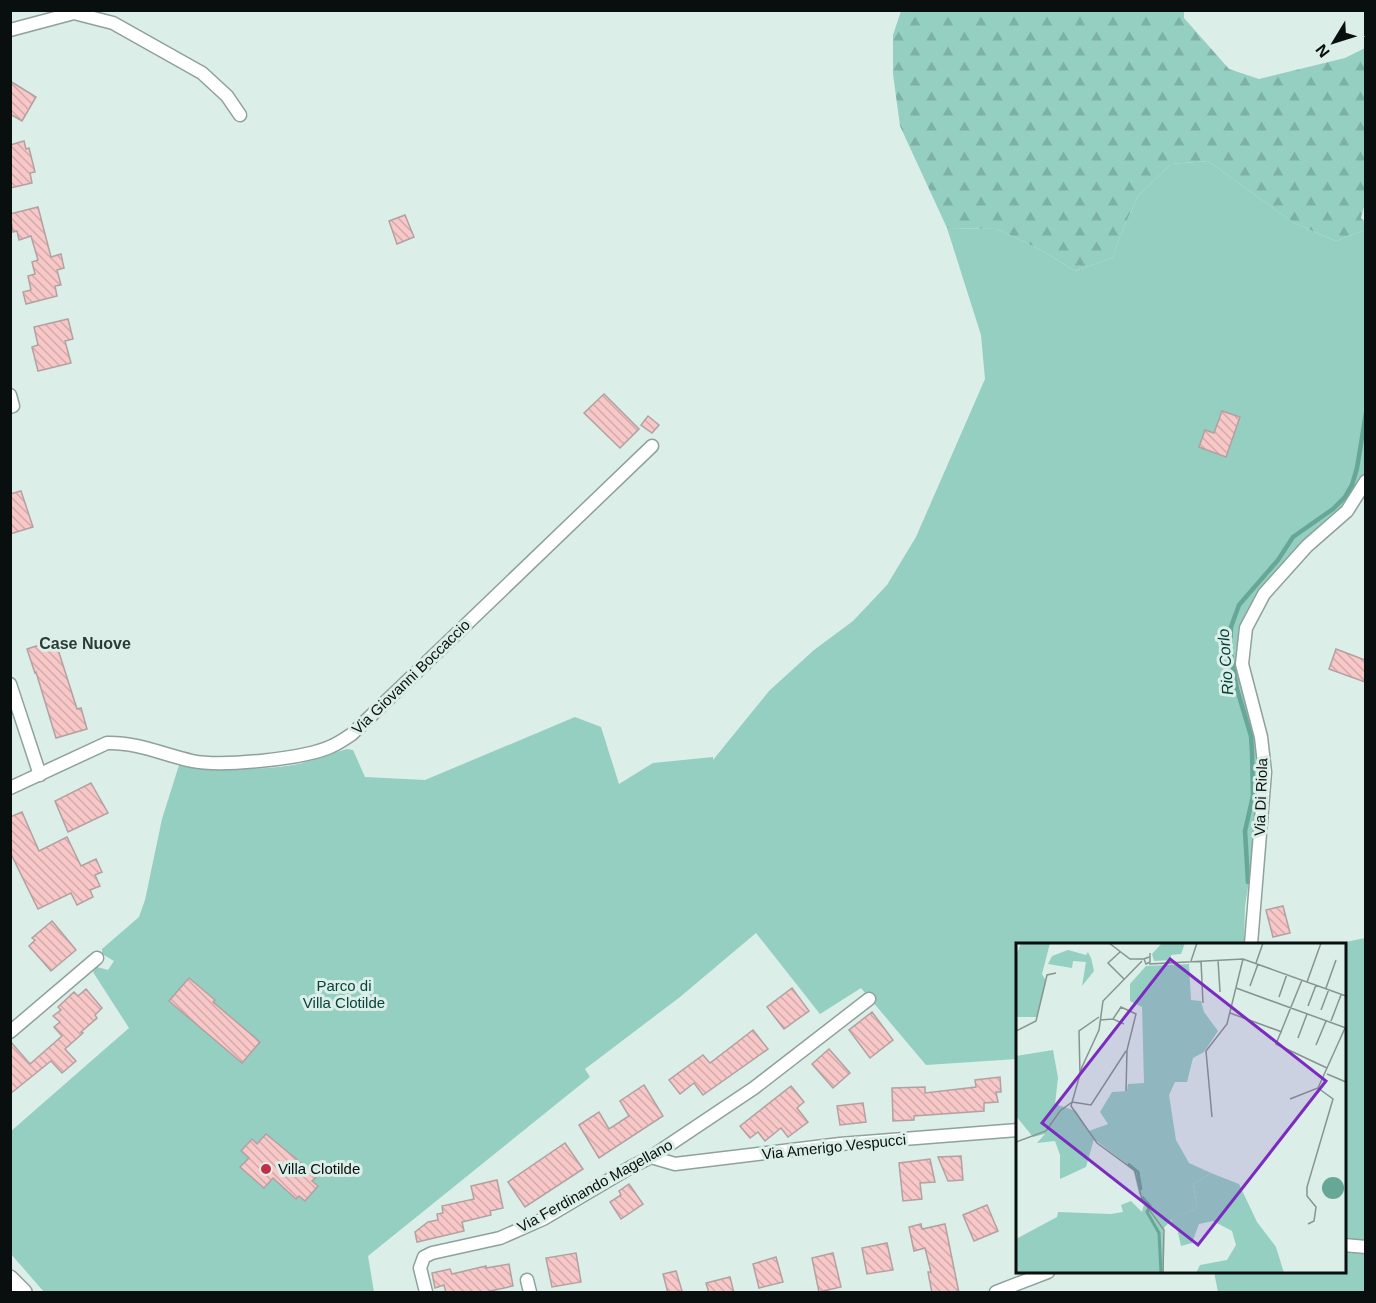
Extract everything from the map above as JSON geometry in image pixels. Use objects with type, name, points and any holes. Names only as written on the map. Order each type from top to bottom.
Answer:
[{"type":"street","points":[[10,30],[75,12],[113,23],[193,67],[227,96],[240,115]]},
{"type":"street","name":"Via Giovanni Boccaccio","points":[[10,788],[107,743],[145,747],[207,763],[244,762],[315,752],[333,746],[352,734],[652,446]]},
{"type":"street","name":"Via Di Riola","points":[[1251,943],[1264,772],[1261,737],[1242,664],[1246,628],[1264,594],[1307,546],[1347,511],[1365,481]]},
{"type":"street","points":[[10,684],[40,776]]},
{"type":"street","points":[[10,1032],[97,958]]},
{"type":"street","name":"Via Ferdinando Magellano","points":[[426,1293],[420,1268],[424,1257],[432,1253],[507,1235],[543,1219],[651,1157],[754,1088],[869,999]]},
{"type":"street","name":"Via Amerigo Vespucci","points":[[651,1157],[675,1164],[840,1144],[1016,1130]]},
{"type":"street","points":[[1346,1245],[1365,1246]]},
{"type":"street","points":[[996,1293],[1046,1273]]},
{"type":"street","points":[[10,1278],[24,1293]]},
{"type":"street","points":[[527,1280],[530,1293]]},
{"type":"green space","points":[[901,11],[1184,11],[1184,18],[1229,69],[1259,79],[1345,58],[1365,48],[1366,199],[1361,218],[1365,222],[1365,230],[1336,241],[1294,223],[1208,161],[1171,164],[1138,196],[1112,258],[1075,271],[1041,250],[997,229],[947,228],[900,126],[893,74],[893,35]]},
{"type":"green space","name":"Parco di Villa Clotilde","points":[[1208,161],[1294,223],[1336,241],[1365,230],[1365,476],[1349,512],[1267,584],[1240,644],[1256,718],[1260,812],[1245,906],[1244,943],[1016,943],[1016,1059],[926,1065],[861,988],[820,1014],[756,933],[680,997],[585,1069],[590,1077],[368,1256],[374,1292],[44,1292],[11,1254],[10,1132],[129,1028],[93,972],[97,967],[108,970],[114,961],[102,954],[102,949],[139,917],[145,900],[162,819],[180,762],[236,769],[279,767],[300,764],[347,749],[353,750],[365,777],[425,780],[575,717],[601,727],[619,784],[653,763],[713,757],[713,760],[769,691],[814,650],[853,621],[887,585],[916,537],[985,379],[981,335],[947,228],[997,229],[1041,250],[1075,271],[1112,258],[1138,196],[1171,164]]},
{"type":"green space","points":[[1365,938],[1365,1292],[1218,1292],[1214,1273],[1346,1273],[1346,943],[1341,943]]},
{"type":"building","points":[[10,81],[36,97],[22,121],[10,114]]},
{"type":"building","points":[[24,141],[26,149],[29,148],[35,172],[30,173],[32,183],[10,188],[10,145]]},
{"type":"building","points":[[38,207],[51,257],[61,254],[64,268],[57,270],[61,285],[55,286],[57,296],[26,304],[23,292],[31,290],[28,276],[35,274],[32,262],[38,260],[31,236],[19,240],[17,231],[13,232],[10,214]]},
{"type":"building","points":[[405,215],[414,237],[397,244],[389,221]]},
{"type":"building","points":[[68,319],[73,339],[65,341],[71,363],[38,371],[32,347],[38,345],[34,327]]},
{"type":"building","points":[[604,394],[639,429],[620,448],[584,413]]},
{"type":"building","points":[[1222,411],[1240,417],[1226,457],[1199,447],[1205,430],[1214,433]]},
{"type":"building","points":[[648,416],[659,425],[652,433],[641,425]]},
{"type":"building","points":[[21,491],[33,527],[10,534],[10,494]]},
{"type":"building","points":[[55,640],[77,709],[81,708],[87,729],[56,738],[27,649]]},
{"type":"building","points":[[1336,649],[1365,660],[1365,682],[1329,669]]},
{"type":"building","points":[[91,783],[108,813],[68,832],[55,801]]},
{"type":"building","points":[[22,812],[39,851],[67,837],[81,866],[96,859],[102,872],[95,875],[100,886],[90,890],[93,897],[77,905],[71,893],[38,909],[10,852],[10,817]]},
{"type":"building","points":[[1283,906],[1290,933],[1273,937],[1266,910]]},
{"type":"building","points":[[52,921],[76,950],[51,971],[29,946],[35,940],[32,938]]},
{"type":"building","points":[[189,978],[260,1042],[242,1063],[169,1001]]},
{"type":"building","points":[[792,988],[809,1011],[784,1029],[767,1007]]},
{"type":"building","points":[[86,989],[102,1008],[95,1015],[97,1018],[65,1049],[76,1061],[62,1073],[51,1061],[10,1094],[10,1041],[30,1064],[62,1036],[54,1027],[60,1022],[53,1016],[61,1010],[58,1007],[74,992],[78,996]]},
{"type":"building","points":[[872,1012],[893,1040],[870,1058],[849,1030]]},
{"type":"building","points":[[753,1030],[768,1049],[703,1095],[694,1083],[680,1094],[669,1080],[703,1055],[710,1063]]},
{"type":"building","points":[[829,1049],[850,1073],[833,1088],[812,1064]]},
{"type":"building","points":[[1000,1077],[1001,1092],[996,1092],[998,1102],[984,1103],[984,1111],[914,1116],[914,1120],[893,1121],[892,1088],[925,1087],[925,1093],[976,1087],[975,1080]]},
{"type":"building","points":[[644,1085],[663,1116],[599,1158],[579,1125],[599,1112],[609,1129],[629,1116],[620,1101]]},
{"type":"building","points":[[791,1086],[804,1102],[797,1108],[808,1122],[788,1137],[781,1128],[765,1141],[758,1132],[750,1138],[740,1126]]},
{"type":"building","points":[[863,1103],[866,1122],[840,1125],[837,1106]]},
{"type":"building","name":"Villa Clotilde","points":[[266,1134],[317,1176],[312,1181],[318,1186],[305,1201],[299,1196],[296,1199],[273,1178],[264,1188],[240,1167],[249,1158],[241,1151],[252,1139],[257,1144]]},
{"type":"building","points":[[565,1143],[583,1169],[525,1207],[508,1182]]},
{"type":"building","points":[[961,1156],[963,1180],[948,1181],[938,1157]]},
{"type":"building","points":[[930,1159],[935,1182],[920,1183],[922,1199],[903,1201],[899,1163]]},
{"type":"building","points":[[497,1180],[503,1208],[490,1211],[491,1215],[462,1222],[464,1231],[417,1242],[415,1232],[428,1222],[438,1220],[437,1214],[443,1213],[442,1206],[474,1199],[471,1186]]},
{"type":"building","points":[[629,1184],[643,1204],[621,1219],[610,1202],[621,1195],[619,1191]]},
{"type":"building","points":[[987,1205],[998,1231],[974,1241],[963,1215]]},
{"type":"building","points":[[921,1224],[922,1229],[945,1224],[959,1293],[932,1293],[928,1272],[931,1272],[925,1248],[914,1251],[909,1227]]},
{"type":"building","points":[[887,1243],[893,1270],[867,1274],[862,1248]]},
{"type":"building","points":[[576,1253],[581,1282],[552,1287],[546,1258]]},
{"type":"building","points":[[833,1253],[841,1287],[819,1292],[812,1258]]},
{"type":"building","points":[[776,1257],[783,1282],[759,1288],[753,1264]]},
{"type":"building","points":[[509,1264],[513,1286],[481,1293],[446,1293],[444,1285],[435,1288],[432,1273],[450,1269],[452,1274],[486,1266],[486,1268]]},
{"type":"building","points":[[676,1271],[682,1291],[668,1293],[663,1274]]},
{"type":"building","points":[[730,1277],[734,1293],[709,1293],[706,1283]]},
{"type":"waterway","name":"Rio Corlo","points":[[1248,882],[1245,831],[1253,796],[1251,736],[1237,689],[1230,649],[1231,627],[1239,605],[1278,560],[1293,537],[1333,509],[1345,497],[1352,485],[1357,468],[1366,413]]},
{"type":"place","name":"Villa Clotilde","points":[[266,1169]]},
{"type":"district","name":"Case Nuove","points":[[85,643]]}]
